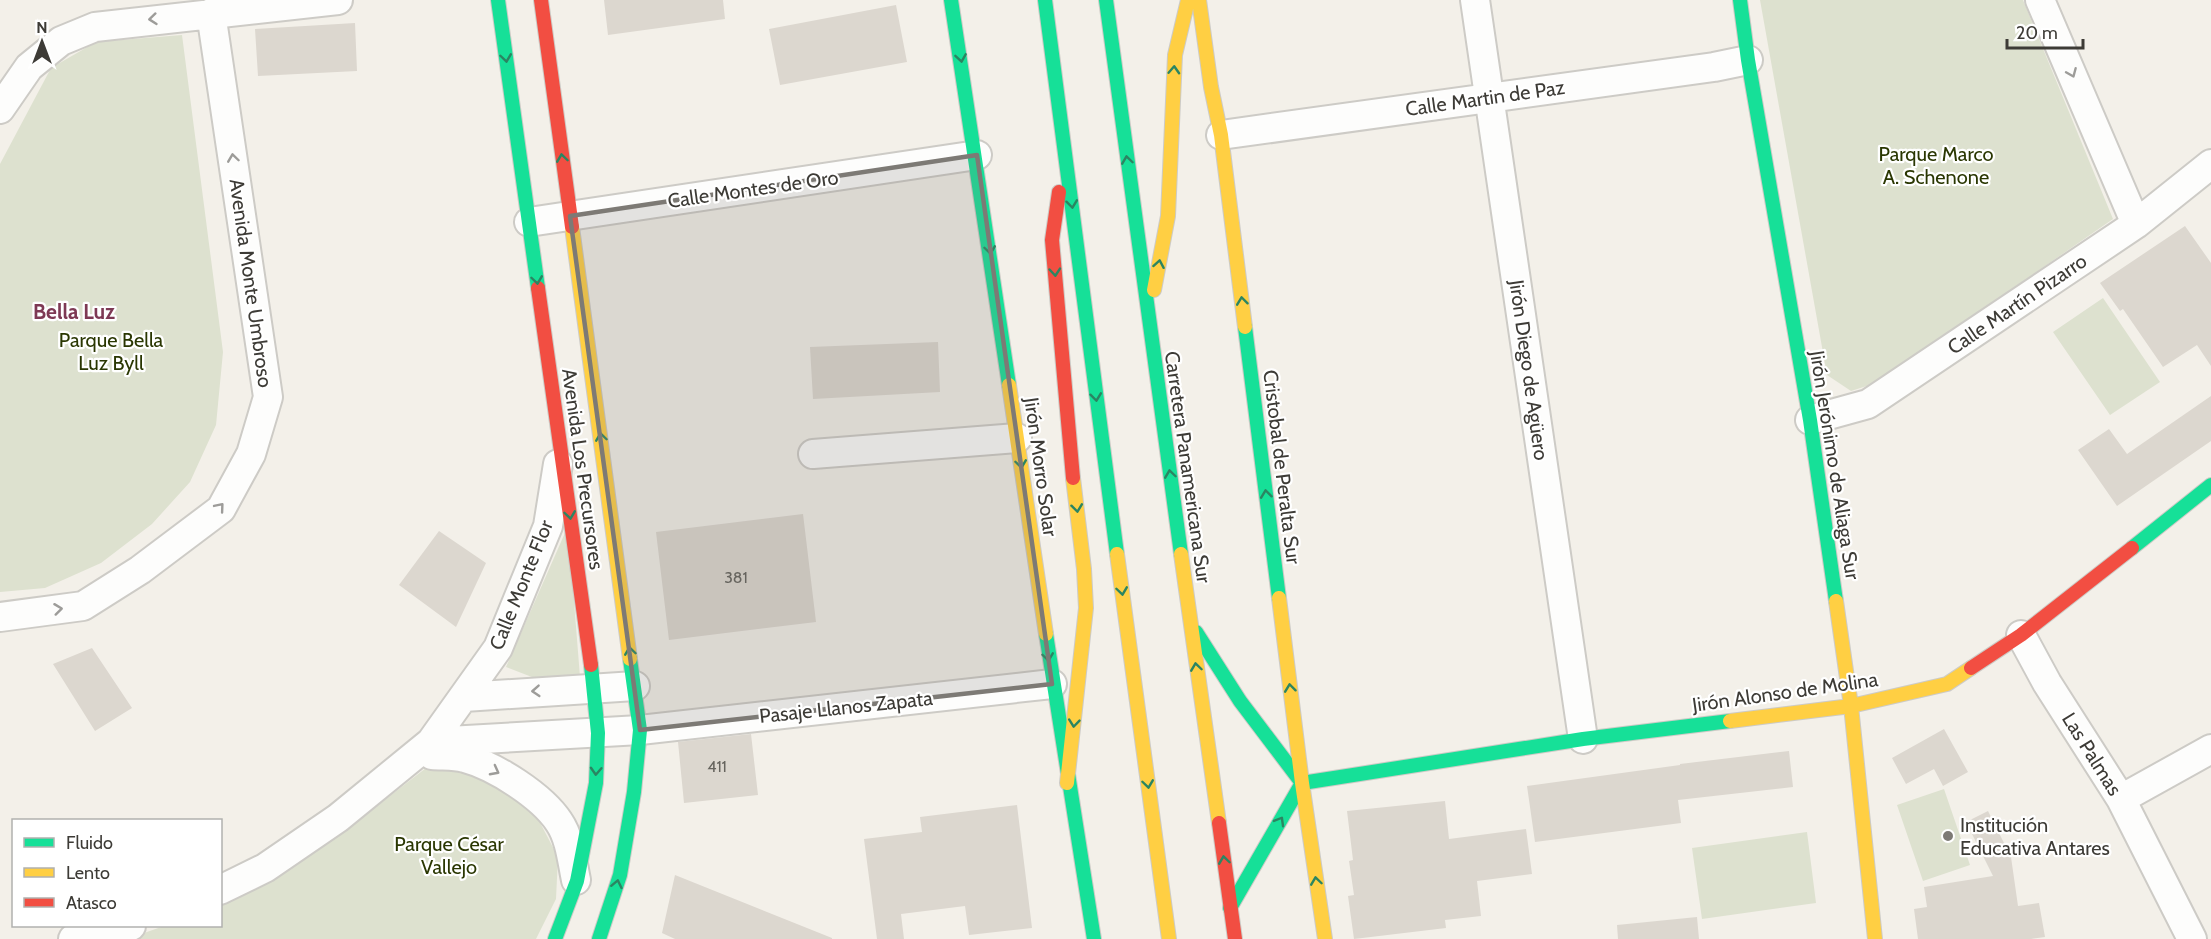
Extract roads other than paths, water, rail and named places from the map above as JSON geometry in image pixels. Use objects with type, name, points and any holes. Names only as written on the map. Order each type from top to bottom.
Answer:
[{"type":"main road","name":"Avenida Los Precursores","points":[[498,0],[594,688],[598,733],[596,783],[577,882],[555,939]]},
{"type":"main road","name":"Avenida Los Precursores","points":[[541,0],[640,730],[635,791],[625,849],[615,894],[599,939]]},
{"type":"main road","name":"Jirón Morro Solar","points":[[951,0],[977,156],[1067,783],[1094,939]]},
{"type":"main road","points":[[1033,0],[1059,102]]},
{"type":"main road","points":[[1045,0],[1169,939]]},
{"type":"main road","name":"Carretera Panamericana Sur","points":[[1106,0],[1235,939]]},
{"type":"main road","points":[[1149,322],[1168,216],[1175,55],[1188,0]]},
{"type":"main road","name":"Cristobal de Peralta Sur","points":[[1199,0],[1211,87],[1221,135],[1302,783],[1324,939]]},
{"type":"main road","name":"Jirón Jerónimo de Aliaga Sur","points":[[1740,0],[1748,60],[1810,420],[1851,706],[1875,939]]},
{"type":"main road","points":[[1065,152],[1052,240],[1086,608],[1067,783]]},
{"type":"main road","name":"Jirón Alonso de Molina","points":[[1302,783],[1583,739],[1851,706],[1947,684],[2021,635],[2211,485]]},
{"type":"main road","points":[[1191,625],[1240,701],[1302,783],[1230,908]]},
{"type":"street","points":[[0,109],[29,67],[61,41],[94,27],[338,0]]},
{"type":"street","name":"Jirón Diego de Agüero","points":[[1475,0],[1583,739]]},
{"type":"street","points":[[2040,0],[2136,224]]},
{"type":"street","name":"Avenida Monte Umbroso","points":[[0,616],[83,606],[130,576],[221,509],[251,454],[268,396],[212,13]]},
{"type":"street","name":"Calle Martin de Paz","points":[[1221,135],[1714,67],[1748,60]]},
{"type":"street","name":"Calle Montes de Oro","points":[[529,222],[977,156]]},
{"type":"street","name":"Calle Martín Pizarro","points":[[1810,420],[1868,404],[2136,224],[2211,164]]},
{"type":"street","points":[[813,454],[1017,438]]},
{"type":"street","name":"Calle Monte Flor","points":[[222,889],[265,868],[338,818],[425,748],[498,648],[548,526],[561,447]]},
{"type":"street","name":"Las Palmas","points":[[2021,635],[2047,683],[2121,799],[2192,939]]},
{"type":"street","name":"Pasaje Llanos Zapata","points":[[425,748],[640,730],[1052,684]]},
{"type":"street","points":[[464,697],[635,686]]},
{"type":"street","points":[[425,748],[491,768],[543,805],[560,823],[577,882]]},
{"type":"street","points":[[2121,799],[2211,749]]},
{"type":"street","points":[[73,939],[127,927]]},
{"type":"place","name":"Institución Educativa Antares","points":[[1948,836]]},
{"type":"district","name":"Bella Luz","points":[[74,311]]},
{"type":"park label","name":"Parque Marco A. Schenone","points":[[1936,166]]},
{"type":"park label","name":"Parque Bella Luz Byll","points":[[111,352]]},
{"type":"park label","name":"Parque César Vallejo","points":[[449,856]]}]
